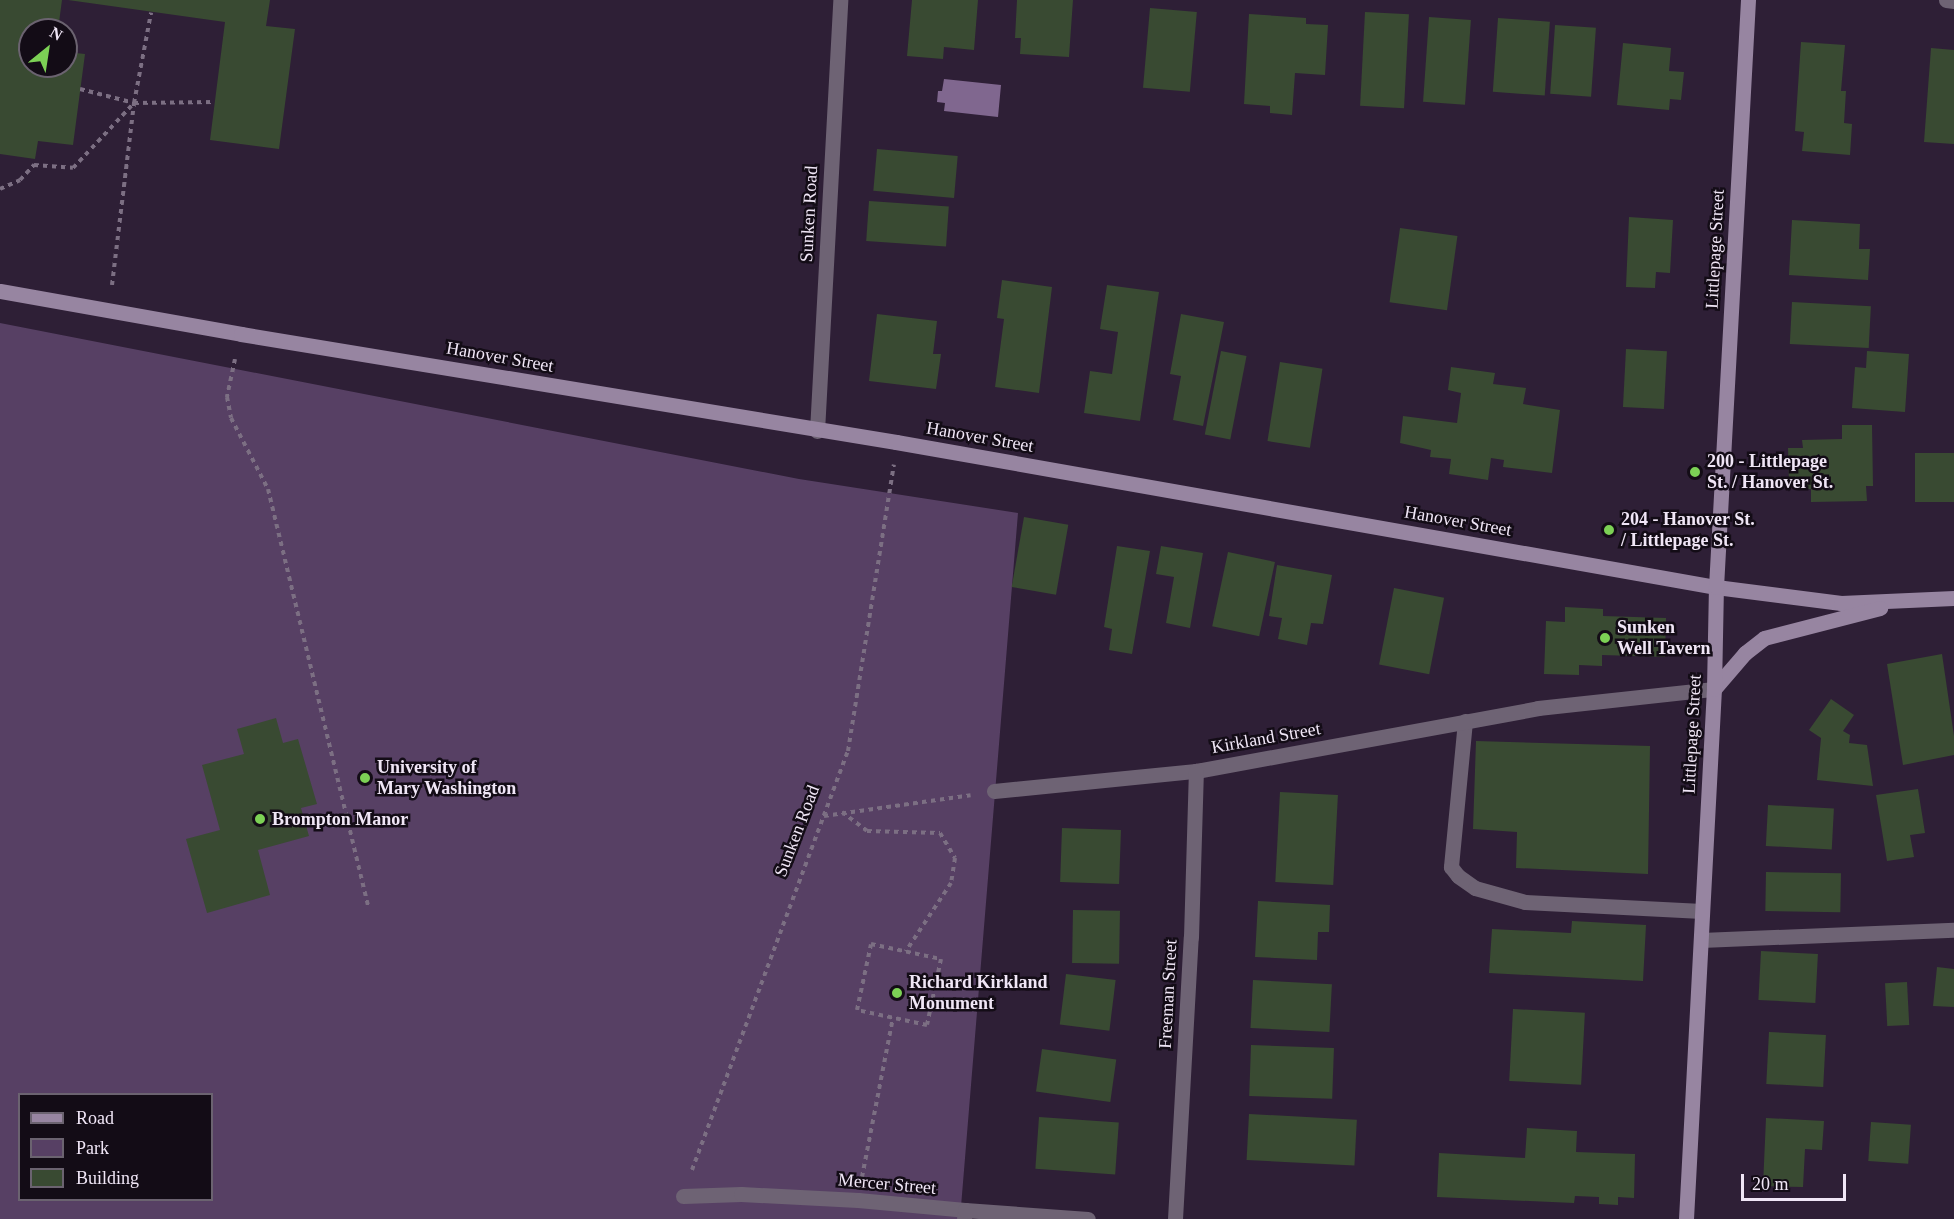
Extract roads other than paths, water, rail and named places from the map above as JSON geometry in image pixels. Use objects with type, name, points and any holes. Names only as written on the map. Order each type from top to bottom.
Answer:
[{"type":"street","name":"Sunken Road","points":[[817,431],[840,0]]},
{"type":"street","name":"Littlepage Street","points":[[1686,1219],[1714,689],[1716,587],[1749,0]]},
{"type":"street","points":[[1946,0],[1954,1]]},
{"type":"street","name":"Hanover Street","points":[[0,291],[241,334],[817,431],[896,442],[1716,587],[1841,603],[1954,598]]},
{"type":"street","points":[[1714,689],[1745,653],[1764,638],[1908,601]]},
{"type":"street","name":"Kirkland Street","points":[[994,791],[1196,771],[1538,708],[1714,689]]},
{"type":"street","points":[[1465,722],[1451,867],[1458,876],[1475,888],[1525,902],[1702,911]]},
{"type":"street","name":"Freeman Street","points":[[1175,1219],[1191,937],[1196,771]]},
{"type":"street","points":[[1701,940],[1954,930]]},
{"type":"street","name":"Mercer Street","points":[[683,1196],[741,1194],[858,1200],[965,1214],[1088,1219]]},
{"type":"place","name":"200 - Littlepage St. / Hanover St.","points":[[1695,472]]},
{"type":"place","name":"204 - Hanover St. / Littlepage St.","points":[[1609,530]]},
{"type":"place","name":"Sunken Well Tavern","points":[[1605,638]]},
{"type":"place","name":"University of Mary Washington","points":[[365,778]]},
{"type":"place","name":"Brompton Manor","points":[[260,819]]},
{"type":"place","name":"Richard Kirkland Monument","points":[[897,993]]}]
